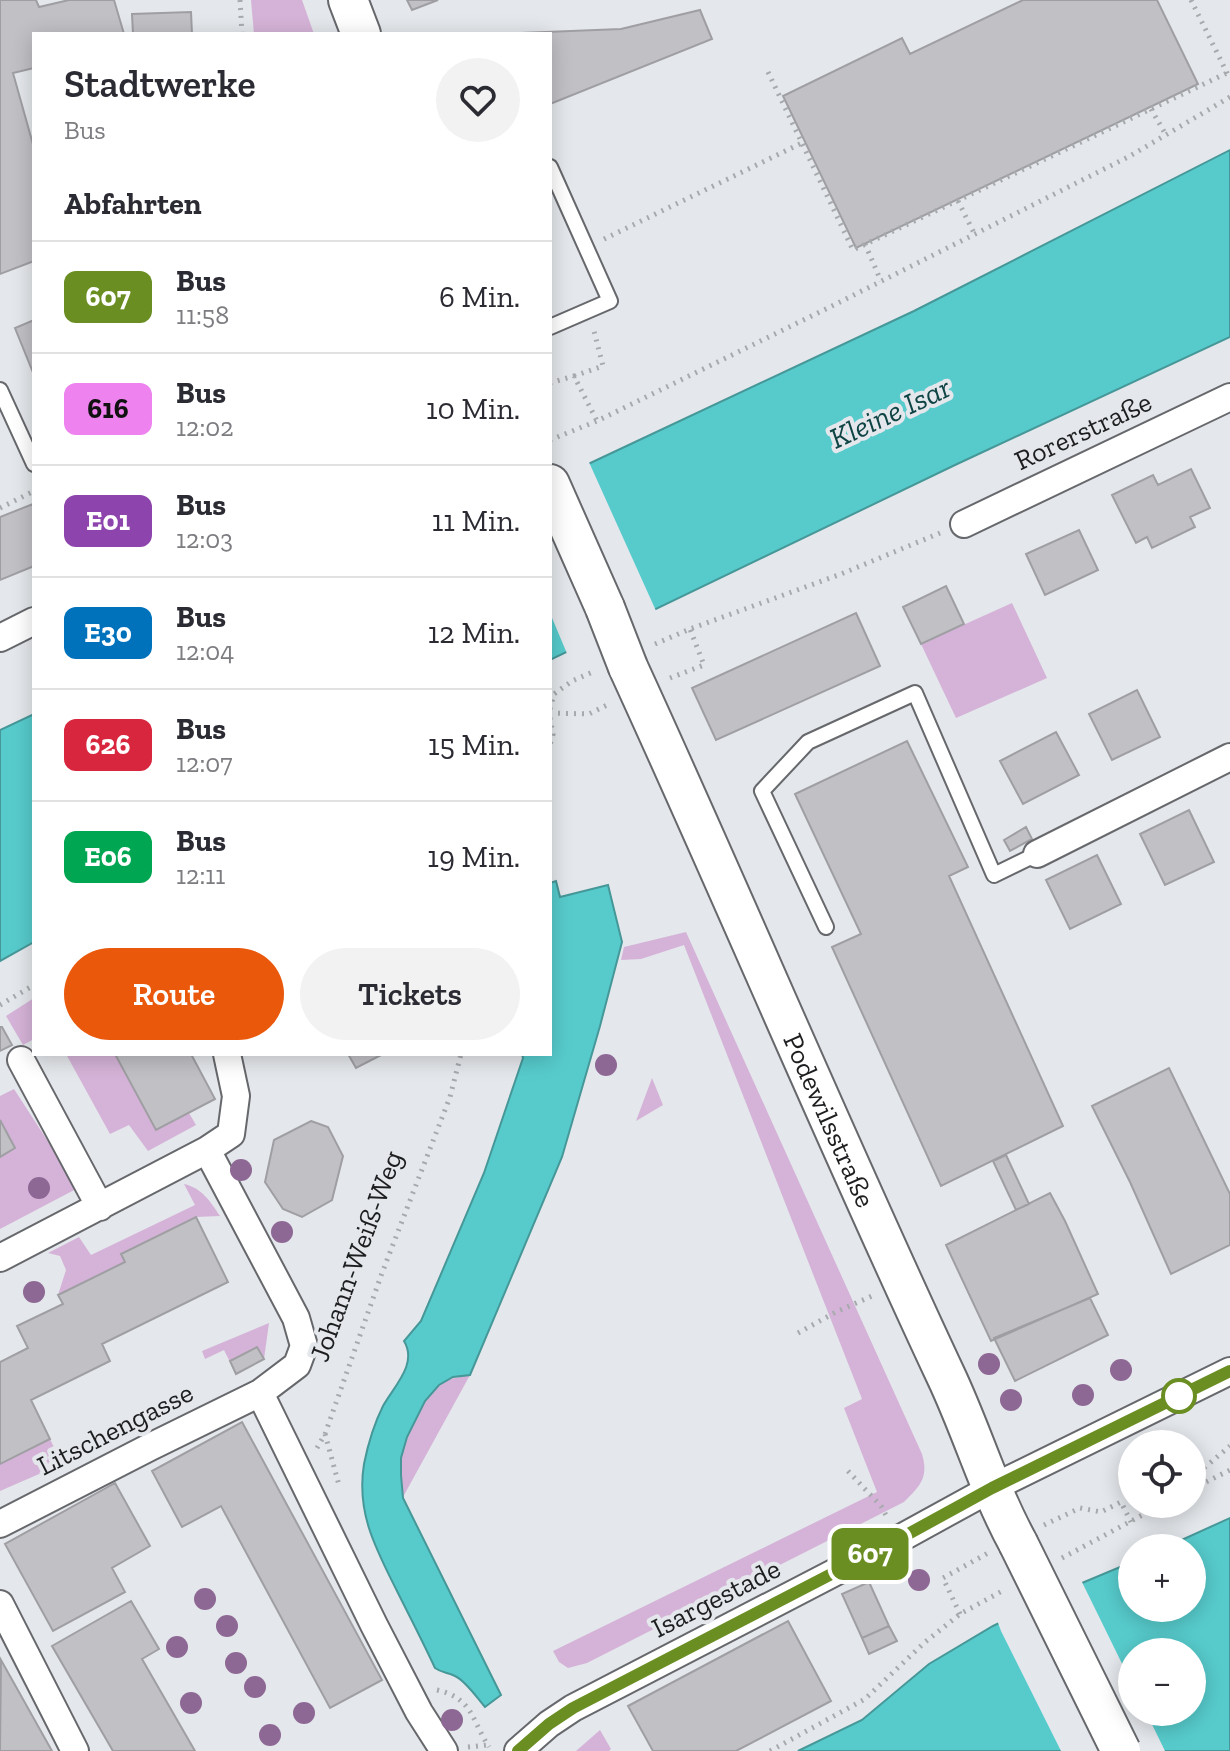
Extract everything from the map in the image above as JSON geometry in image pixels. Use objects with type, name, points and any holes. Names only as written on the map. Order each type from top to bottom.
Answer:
[{"type":"main road","points":[[348,0],[360,32]]},
{"type":"main road","name":"Podewilsstraße","points":[[552,489],[902,1282],[952,1388],[992,1488],[1121,1751]]},
{"type":"street","name":"Rorerstraße","points":[[964,524],[1230,397]]},
{"type":"street","points":[[0,638],[32,622]]},
{"type":"street","points":[[1037,854],[1230,757]]},
{"type":"street","points":[[0,1258],[207,1150],[231,1134],[236,1096],[228,1056]]},
{"type":"street","points":[[21,1060],[100,1207]]},
{"type":"street","name":"Litschengasse","points":[[0,1524],[260,1393],[297,1365],[304,1346],[296,1318],[207,1150]]},
{"type":"street","name":"Isargestade","points":[[518,1751],[573,1708],[992,1488],[1230,1371]]},
{"type":"street","points":[[260,1393],[374,1625],[419,1712],[444,1751]]},
{"type":"street","points":[[0,1604],[75,1751]]},
{"type":"lane","points":[[552,172],[610,301],[552,326]]},
{"type":"lane","points":[[0,390],[32,460]]},
{"type":"lane","points":[[826,927],[762,791],[808,742],[915,693],[994,875],[1037,854]]},
{"type":"path","points":[[240,0],[242,32]]},
{"type":"path","points":[[768,72],[853,250],[1151,109],[1229,76],[1191,0]]},
{"type":"path","points":[[552,439],[597,421],[975,235],[1130,156],[1230,97]]},
{"type":"path","points":[[1151,109],[1166,135]]},
{"type":"path","points":[[586,248],[802,142]]},
{"type":"path","points":[[958,201],[975,235]]},
{"type":"path","points":[[865,244],[881,281]]},
{"type":"path","points":[[552,382],[603,366],[590,310]]},
{"type":"path","points":[[574,376],[597,421]]},
{"type":"path","points":[[0,508],[32,492]]},
{"type":"path","points":[[552,704],[554,694],[572,681],[626,661],[690,629],[841,574],[964,524]]},
{"type":"path","points":[[675,675],[704,665],[690,629]]},
{"type":"path","points":[[552,713],[589,714],[601,708]]},
{"type":"path","points":[[0,1005],[32,986]]},
{"type":"path","name":"Johann-Weiß-Weg","points":[[302,1477],[325,1434],[382,1273],[450,1097],[460,1056]]},
{"type":"path","points":[[798,1333],[902,1282]]},
{"type":"path","points":[[1206,1466],[1230,1446]]},
{"type":"path","points":[[1206,1482],[1230,1470]]},
{"type":"path","points":[[848,1471],[881,1506],[899,1539]]},
{"type":"path","points":[[1080,1508],[1101,1512],[1121,1502],[1131,1522]]},
{"type":"path","points":[[1052,1564],[1138,1518]]},
{"type":"path","points":[[960,1614],[943,1578],[1017,1541]]},
{"type":"path","points":[[770,1751],[865,1699],[960,1614],[1013,1585]]},
{"type":"path","points":[[432,1689],[454,1694],[473,1715],[487,1745]]},
{"type":"shaded area","points":[[251,0],[302,0],[313,32],[254,32]]},
{"type":"shaded area","points":[[1012,603],[1047,678],[956,718],[921,644]]},
{"type":"shaded area","points":[[686,932],[922,1454],[924,1476],[904,1502],[587,1663],[568,1668],[559,1662],[553,1651],[877,1492],[844,1408],[862,1399],[684,945],[641,959],[621,960],[624,947]]},
{"type":"shaded area","points":[[32,999],[32,1040],[23,1045],[6,1016]]},
{"type":"shaded area","points":[[67,1056],[116,1056],[156,1130],[189,1113],[196,1125],[148,1151],[129,1125],[110,1134]]},
{"type":"shaded area","points":[[652,1078],[663,1105],[636,1121]]},
{"type":"shaded area","points":[[14,1089],[78,1188],[0,1229],[0,1157],[15,1148],[0,1120],[0,1096]]},
{"type":"shaded area","points":[[184,1184],[201,1192],[220,1216],[196,1217],[121,1254],[125,1262],[58,1295],[66,1270],[60,1256],[48,1253],[79,1237],[91,1255],[195,1205]]},
{"type":"shaded area","points":[[269,1323],[264,1359],[236,1374],[224,1350],[205,1359],[202,1351]]},
{"type":"shaded area","points":[[470,1375],[403,1497],[401,1460],[415,1418],[427,1398],[441,1384]]},
{"type":"shaded area","points":[[50,1439],[62,1464],[0,1491],[0,1464]]},
{"type":"shaded area","points":[[600,1730],[611,1749],[609,1751],[576,1751]]},
{"type":"water","name":"Kleine Isar","points":[[1230,150],[1230,337],[552,659],[552,481],[914,311]]},
{"type":"water","points":[[32,715],[32,943],[0,961],[0,730]]},
{"type":"water","points":[[556,881],[560,897],[608,885],[622,942],[600,1026],[562,1157],[470,1375],[453,1377],[439,1385],[425,1401],[407,1437],[401,1458],[403,1498],[501,1695],[485,1707],[459,1678],[435,1668],[375,1545],[365,1515],[362,1482],[377,1420],[406,1366],[408,1350],[404,1341],[421,1321],[484,1173],[522,1056],[552,1056],[552,882]]},
{"type":"water","points":[[1230,1518],[1230,1751],[798,1751],[862,1720],[929,1664],[993,1626],[1118,1568],[1118,1622],[1206,1622],[1206,1534],[1195,1534]]},
{"type":"pier","points":[[588,460],[657,613],[568,656],[552,618],[552,476]]},
{"type":"pier","points":[[1081,1580],[1118,1655],[1118,1726],[1153,1726],[1165,1751],[1061,1751],[997,1620]]},
{"type":"building","points":[[0,0],[36,0],[39,7],[69,0],[114,0],[123,32],[32,32],[32,68],[13,73],[32,141],[32,262],[0,274]]},
{"type":"building","points":[[407,0],[438,0],[412,10]]},
{"type":"building","points":[[1023,0],[1157,0],[1198,84],[856,248],[783,96],[902,38],[910,54]]},
{"type":"building","points":[[700,10],[712,39],[552,103],[552,32],[544,32],[621,29]]},
{"type":"building","points":[[191,12],[192,32],[133,32],[132,14]]},
{"type":"building","points":[[32,321],[32,370],[15,328]]},
{"type":"building","points":[[1191,469],[1210,508],[1190,517],[1195,527],[1152,548],[1147,537],[1136,543],[1112,495],[1153,475],[1158,485]]},
{"type":"building","points":[[32,504],[32,567],[0,580],[0,517]]},
{"type":"building","points":[[1079,530],[1098,570],[1045,595],[1026,554]]},
{"type":"building","points":[[946,586],[964,624],[921,644],[903,607]]},
{"type":"building","points":[[856,613],[880,666],[716,740],[692,688]]},
{"type":"building","points":[[1137,690],[1160,737],[1112,760],[1089,714]]},
{"type":"building","points":[[1056,732],[1079,775],[1023,804],[1000,761]]},
{"type":"building","points":[[907,741],[968,867],[949,876],[1063,1126],[941,1186],[832,947],[861,934],[795,794]]},
{"type":"building","points":[[1189,810],[1214,862],[1165,885],[1140,834]]},
{"type":"building","points":[[1026,827],[1032,839],[1010,851],[1004,840]]},
{"type":"building","points":[[1097,855],[1121,904],[1070,929],[1046,880]]},
{"type":"building","points":[[0,1027],[12,1045],[0,1051]]},
{"type":"building","points":[[116,1056],[192,1056],[215,1099],[156,1130]]},
{"type":"building","points":[[349,1056],[379,1056],[356,1068]]},
{"type":"building","points":[[1169,1068],[1230,1194],[1230,1245],[1171,1274],[1092,1106]]},
{"type":"building","points":[[0,1120],[15,1148],[0,1157]]},
{"type":"building","points":[[311,1121],[328,1127],[343,1156],[332,1200],[302,1217],[283,1209],[265,1182],[274,1140]]},
{"type":"building","points":[[1006,1155],[1029,1204],[1016,1210],[993,1161]]},
{"type":"building","points":[[1050,1193],[1098,1294],[991,1341],[946,1245]]},
{"type":"building","points":[[196,1217],[228,1282],[102,1344],[110,1361],[31,1400],[50,1439],[0,1464],[0,1362],[28,1348],[17,1326],[63,1304],[58,1295],[125,1262],[121,1254]]},
{"type":"building","points":[[1090,1298],[1108,1335],[1015,1381],[994,1338]]},
{"type":"building","points":[[257,1347],[264,1359],[236,1374],[230,1361]]},
{"type":"building","points":[[242,1422],[382,1680],[330,1708],[221,1506],[182,1527],[152,1471]]},
{"type":"building","points":[[115,1483],[150,1546],[112,1568],[125,1592],[53,1631],[5,1544]]},
{"type":"building","points":[[869,1582],[889,1626],[862,1638],[842,1594]]},
{"type":"building","points":[[131,1601],[159,1649],[142,1659],[195,1751],[113,1751],[52,1646]]},
{"type":"building","points":[[788,1621],[831,1701],[736,1751],[653,1751],[628,1706]]},
{"type":"building","points":[[889,1626],[897,1641],[869,1654],[862,1638]]},
{"type":"building","points":[[1,1660],[52,1751],[0,1751]]},
{"type":"bus line","name":"607","points":[[518,1751],[573,1708],[992,1488],[1230,1371]]}]
